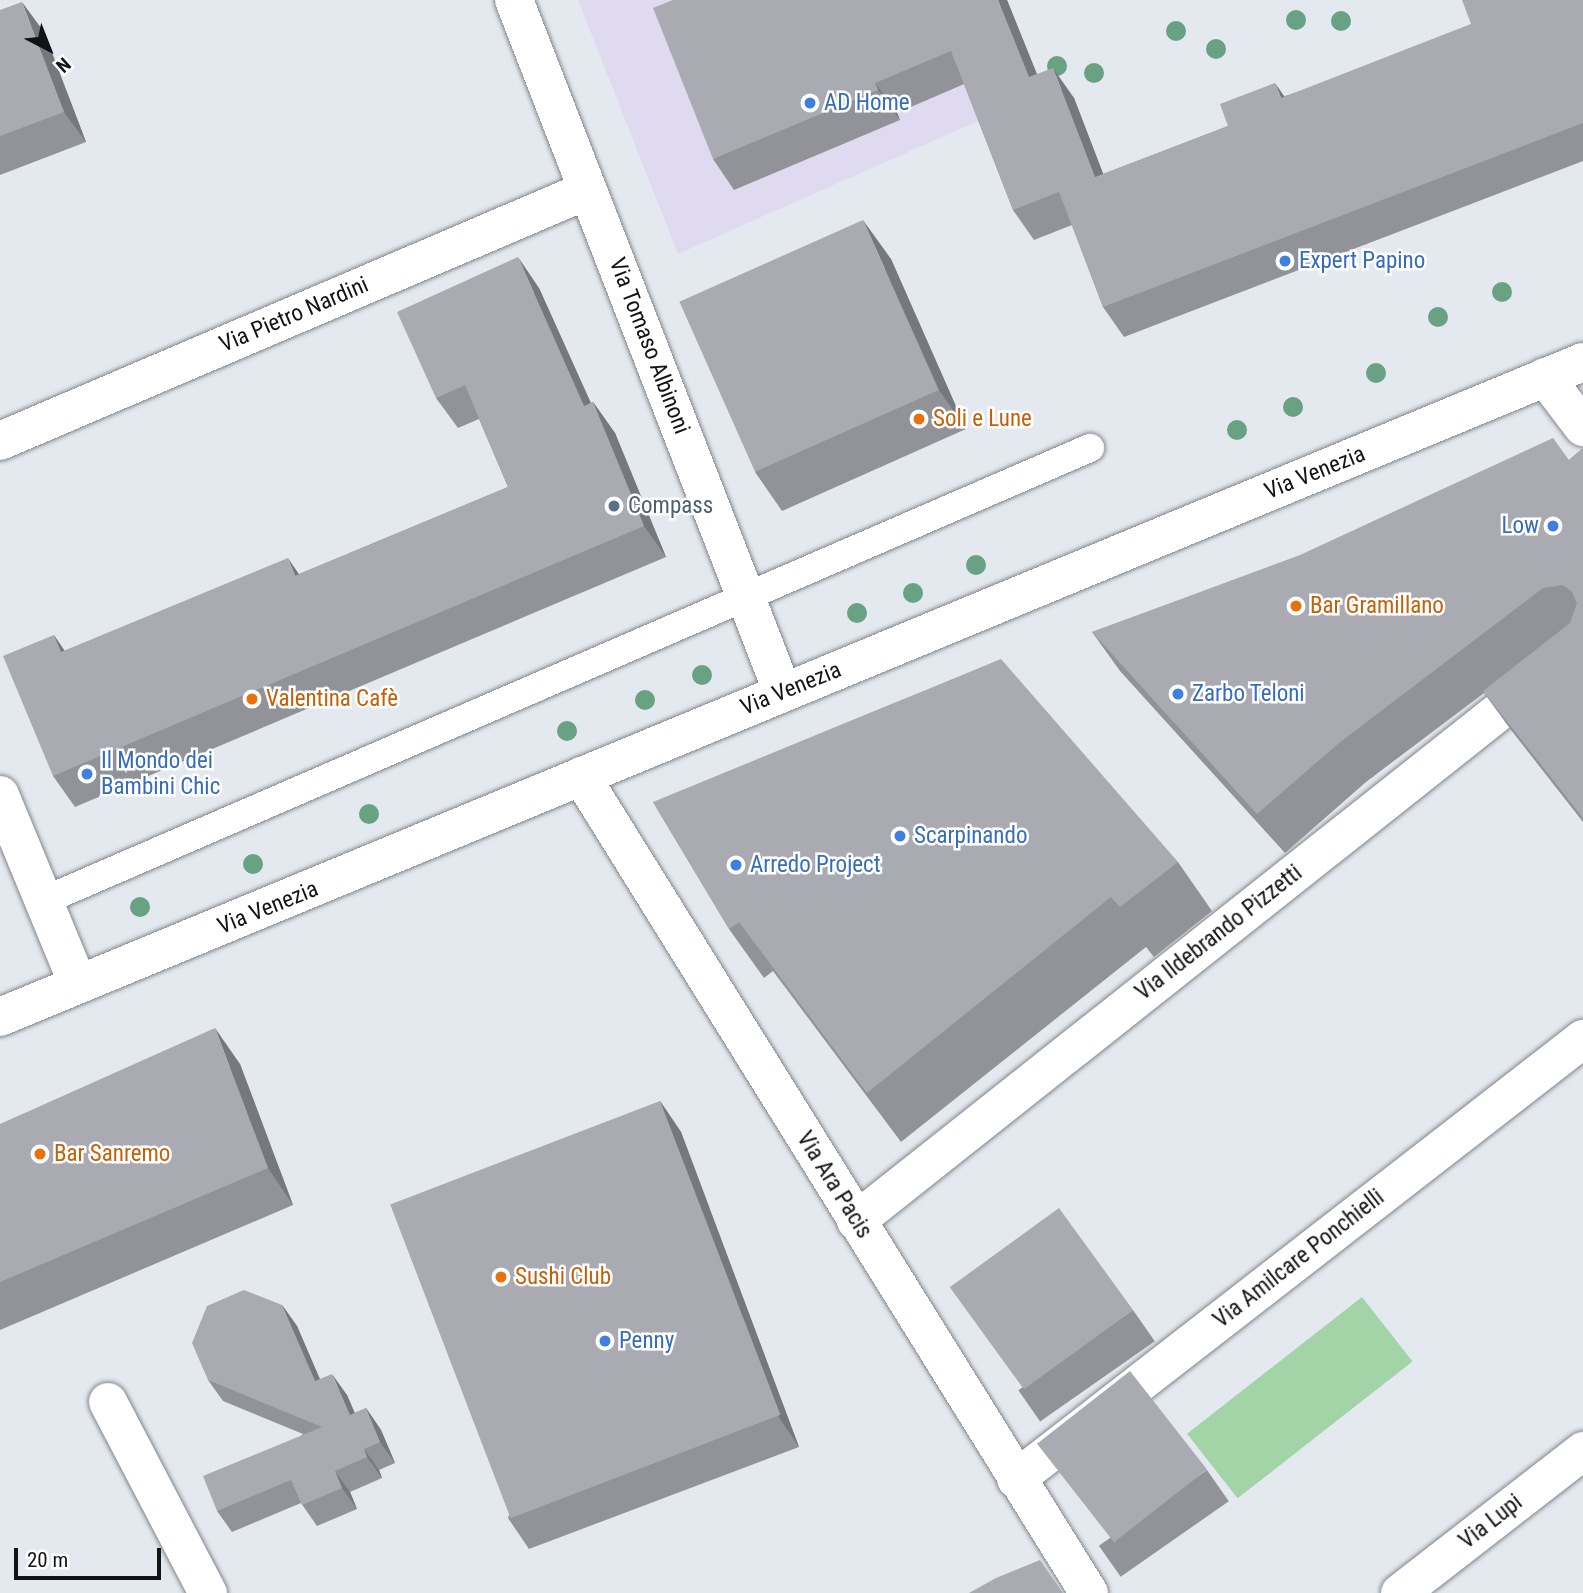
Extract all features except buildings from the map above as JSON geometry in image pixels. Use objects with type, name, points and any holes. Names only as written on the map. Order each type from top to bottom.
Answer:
[{"type":"street","name":"Via Tomaso Albinoni","points":[[514,0],[783,693]]},
{"type":"street","name":"Via Pietro Nardini","points":[[0,440],[588,190]]},
{"type":"street","name":"Via Venezia","points":[[0,1017],[1583,362]]},
{"type":"street","points":[[1545,377],[1583,427]]},
{"type":"street","name":"Via Ildebrando Pizzetti","points":[[856,1221],[1583,645]]},
{"type":"street","name":"Via Ara Pacis","points":[[581,776],[1079,1581]]},
{"type":"street","points":[[2,807],[78,984]]},
{"type":"street","name":"Via Amilcare Ponchielli","points":[[1016,1479],[1583,1039]]},
{"type":"street","points":[[108,1402],[208,1593]]},
{"type":"street","name":"Via Lupi","points":[[1400,1593],[1583,1451]]},
{"type":"street","points":[[1036,1587],[1079,1581]]},
{"type":"lane","points":[[43,901],[1090,448]]},
{"type":"shaded area","name":"AD Home","points":[[578,0],[940,0],[987,117],[678,254]]},
{"type":"green space","points":[[1362,1297],[1412,1362],[1238,1498],[1187,1434]]},
{"type":"place","name":"AD Home","points":[[810,103]]},
{"type":"place","name":"Expert Papino","points":[[1285,261]]},
{"type":"place","name":"Soli e Lune","points":[[919,419]]},
{"type":"place","name":"Compass","points":[[614,506]]},
{"type":"place","name":"Low","points":[[1553,526]]},
{"type":"place","name":"Bar Gramillano","points":[[1296,606]]},
{"type":"place","name":"Zarbo Teloni","points":[[1178,694]]},
{"type":"place","name":"Valentina Cafè","points":[[252,699]]},
{"type":"place","name":"Il Mondo dei Bambini Chic","points":[[87,774]]},
{"type":"place","name":"Scarpinando","points":[[900,836]]},
{"type":"place","name":"Arredo Project","points":[[736,865]]},
{"type":"place","name":"Bar Sanremo","points":[[40,1154]]},
{"type":"place","name":"Sushi Club","points":[[501,1277]]},
{"type":"place","name":"Penny","points":[[605,1341]]}]
